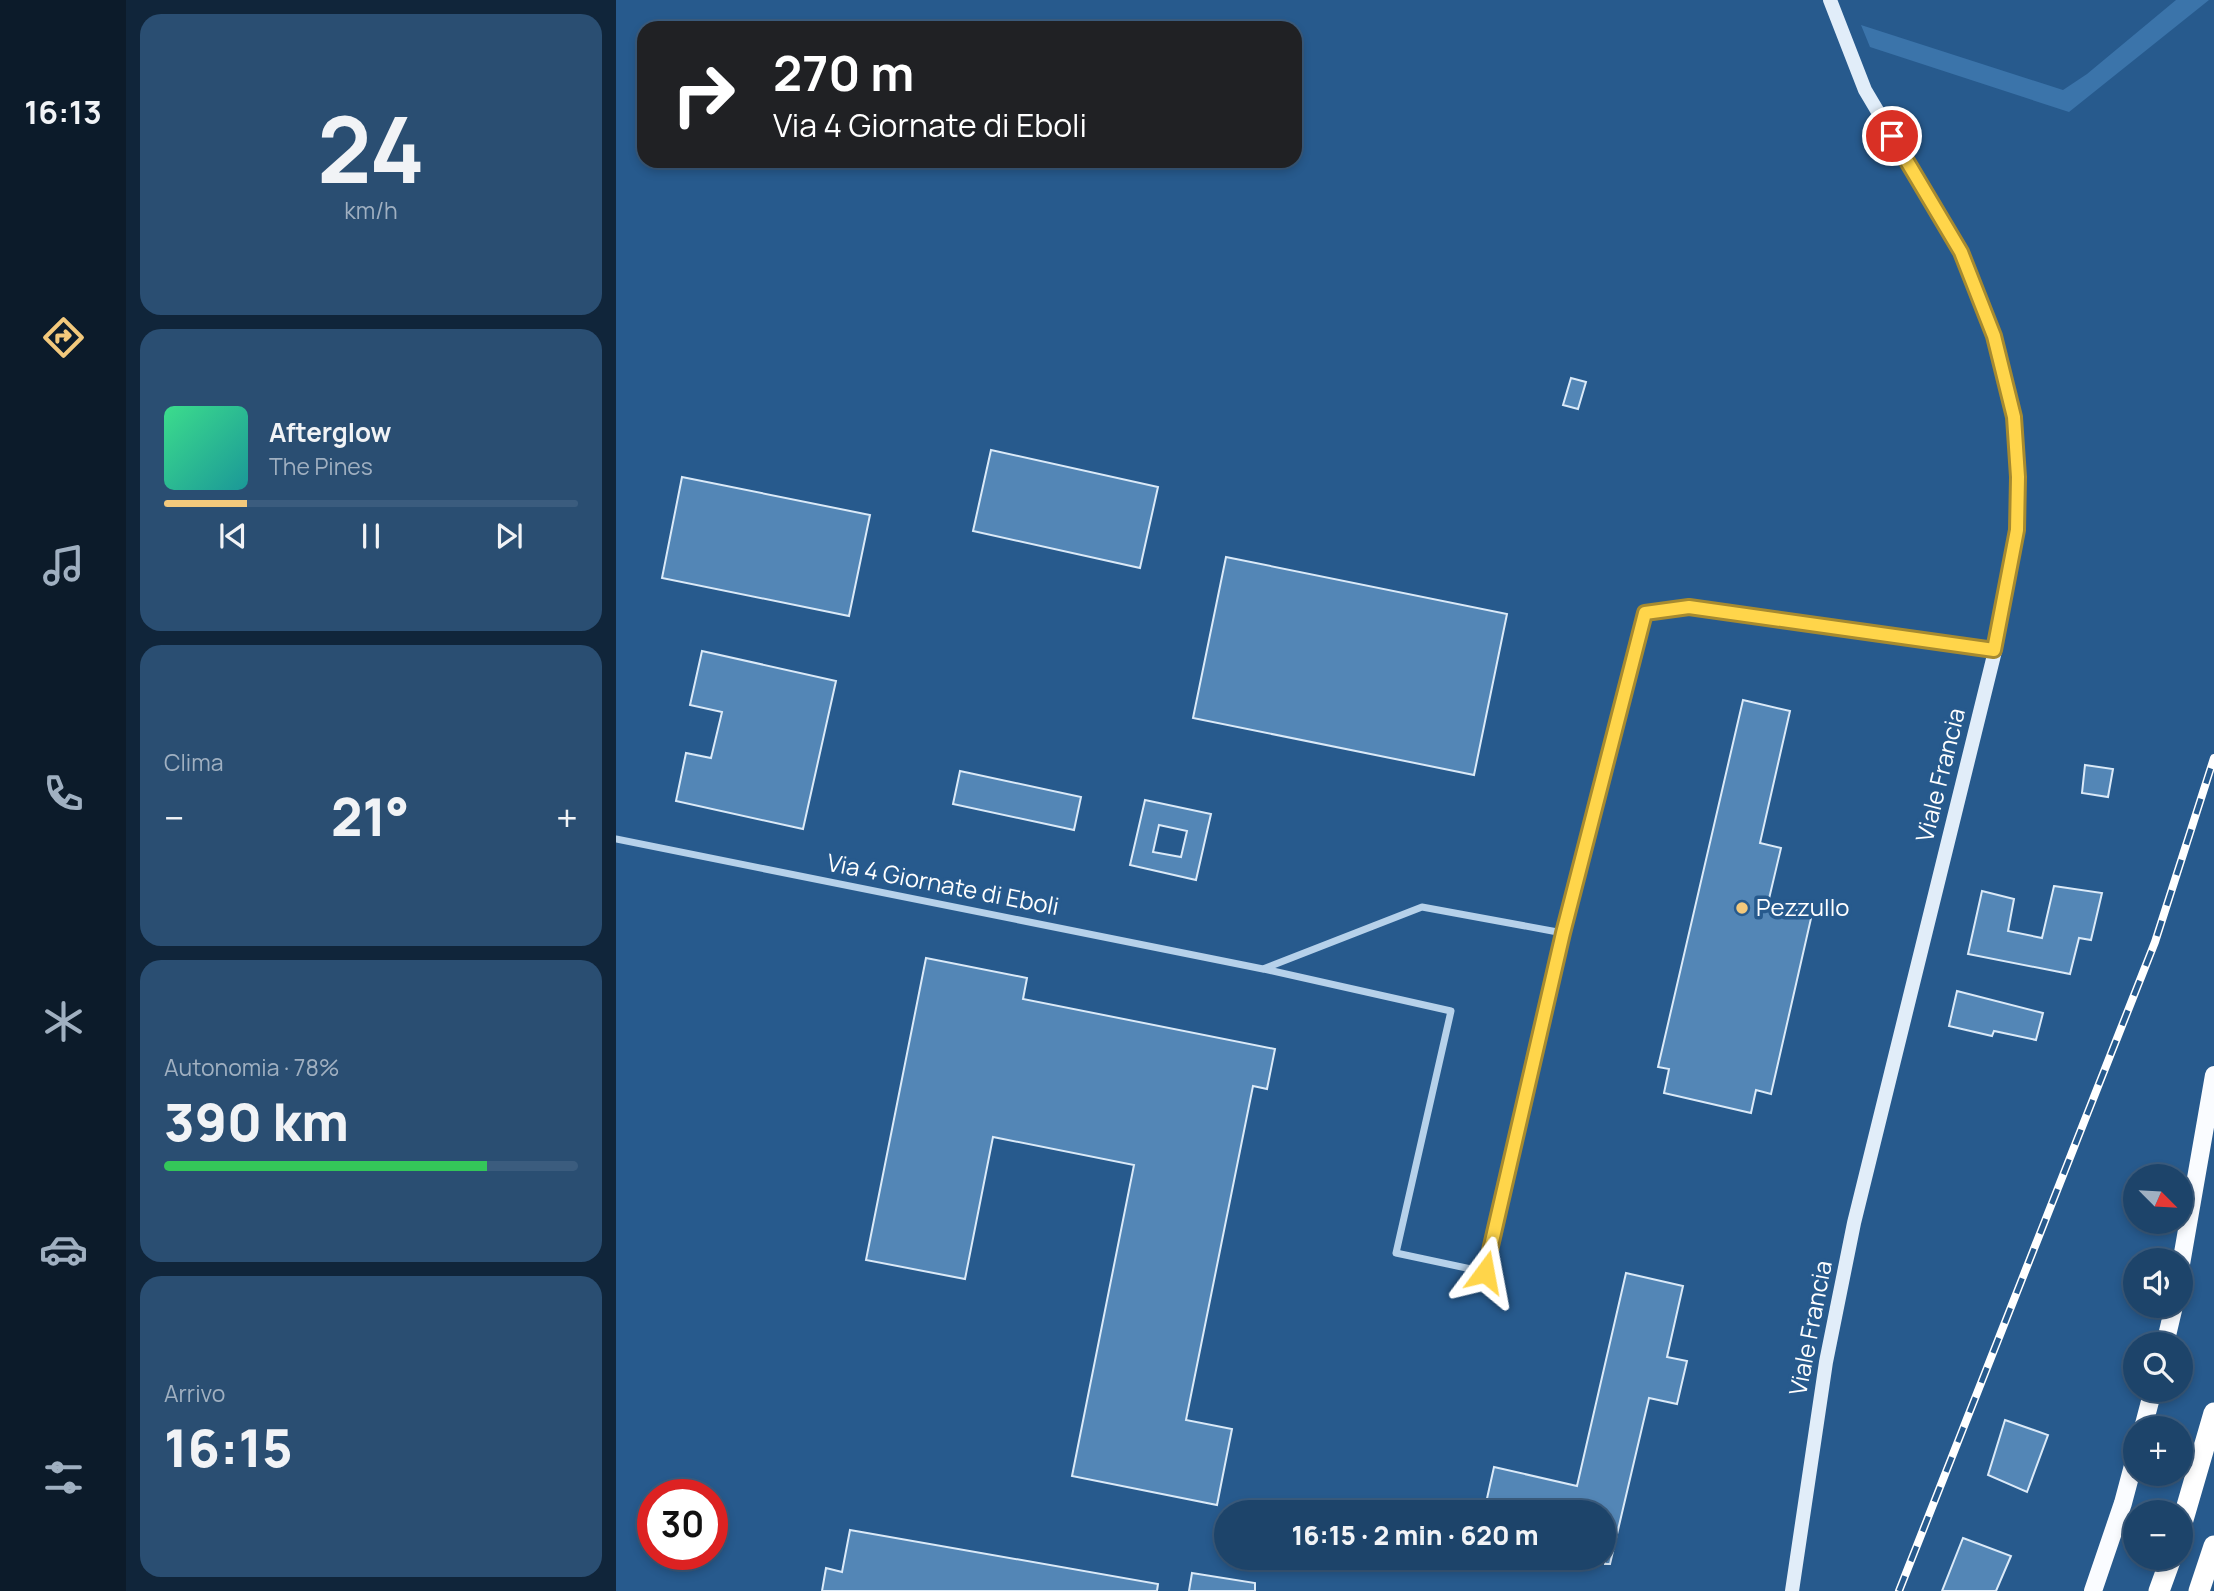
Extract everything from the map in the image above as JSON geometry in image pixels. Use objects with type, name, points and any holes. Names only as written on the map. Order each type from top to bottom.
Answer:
[{"type":"highway","points":[[2189,1500],[2214,1413]]},
{"type":"highway","points":[[2199,1591],[2214,1546]]},
{"type":"highway","points":[[2159,1591],[2167,1570]]},
{"type":"main road","points":[[2184,1248],[2214,1075]]},
{"type":"main road","points":[[2093,1591],[2130,1486]]},
{"type":"street","name":"Viale Francia","points":[[1792,1591],[1826,1362],[1854,1223],[1994,650],[2017,530],[2018,477],[2014,417],[1997,349],[1961,252],[1865,90],[1830,0]]},
{"type":"street","name":"Via 4 Giornate di Eboli","points":[[616,839],[1263,969],[1451,1011],[1396,1253],[1485,1272],[1563,933],[1645,613],[1689,607],[1994,650]]},
{"type":"street","points":[[1263,969],[1422,907],[1563,933]]},
{"type":"shaded area","points":[[2176,0],[2209,0],[2069,112],[1870,47],[1861,25],[2063,90],[2087,74]]},
{"type":"building","points":[[1571,378],[1586,382],[1578,409],[1563,405]]},
{"type":"building","points":[[991,450],[1158,487],[1140,568],[973,531]]},
{"type":"building","points":[[682,477],[870,515],[849,616],[662,578]]},
{"type":"building","points":[[1226,557],[1507,614],[1474,775],[1193,718]]},
{"type":"building","points":[[702,651],[836,681],[803,829],[676,801],[686,753],[711,758],[722,712],[690,705]]},
{"type":"building","name":"Pezzullo","points":[[1743,700],[1790,711],[1760,843],[1781,848],[1768,903],[1812,914],[1771,1094],[1756,1090],[1751,1113],[1664,1093],[1669,1069],[1658,1067]]},
{"type":"building","points":[[2085,765],[2113,769],[2108,797],[2082,793]]},
{"type":"building","points":[[960,771],[1081,797],[1074,830],[953,804]]},
{"type":"building","points":[[1145,800],[1211,814],[1196,880],[1130,865]],"holes":[[[1159,825],[1187,831],[1181,857],[1153,852]]]},
{"type":"building","points":[[2054,886],[2102,893],[2091,940],[2079,938],[2070,974],[1968,954],[1982,891],[2014,899],[2008,931],[2042,938]]},
{"type":"building","points":[[926,958],[1027,978],[1023,999],[1275,1049],[1267,1089],[1253,1086],[1186,1420],[1232,1429],[1218,1500],[1214,1500],[1214,1504],[1072,1476],[1134,1165],[993,1137],[965,1279],[866,1260]]},
{"type":"building","points":[[1957,991],[2043,1013],[2036,1040],[1994,1031],[1992,1036],[1949,1026]]},
{"type":"building","points":[[1626,1273],[1683,1286],[1667,1357],[1687,1361],[1677,1404],[1649,1398],[1616,1538],[1616,1500],[1487,1500],[1494,1467],[1577,1486]]},
{"type":"building","points":[[2005,1420],[2048,1435],[2027,1492],[1988,1475]]},
{"type":"building","points":[[850,1530],[1158,1584],[1157,1591],[822,1591],[826,1568],[842,1572]]},
{"type":"building","points":[[1963,1538],[2011,1556],[1996,1591],[1942,1591]]},
{"type":"building","points":[[1192,1573],[1255,1583],[1255,1591],[1189,1591]]},
{"type":"railway","points":[[1899,1591],[2155,942],[2214,758]]},
{"type":"place","name":"Pezzullo","points":[[1742,908]]},
{"type":"route","points":[[1485,1272],[1563,933],[1645,613],[1689,607],[1994,650],[2017,530],[2018,477],[2014,417],[1994,336],[1961,252],[1892,136]]}]
